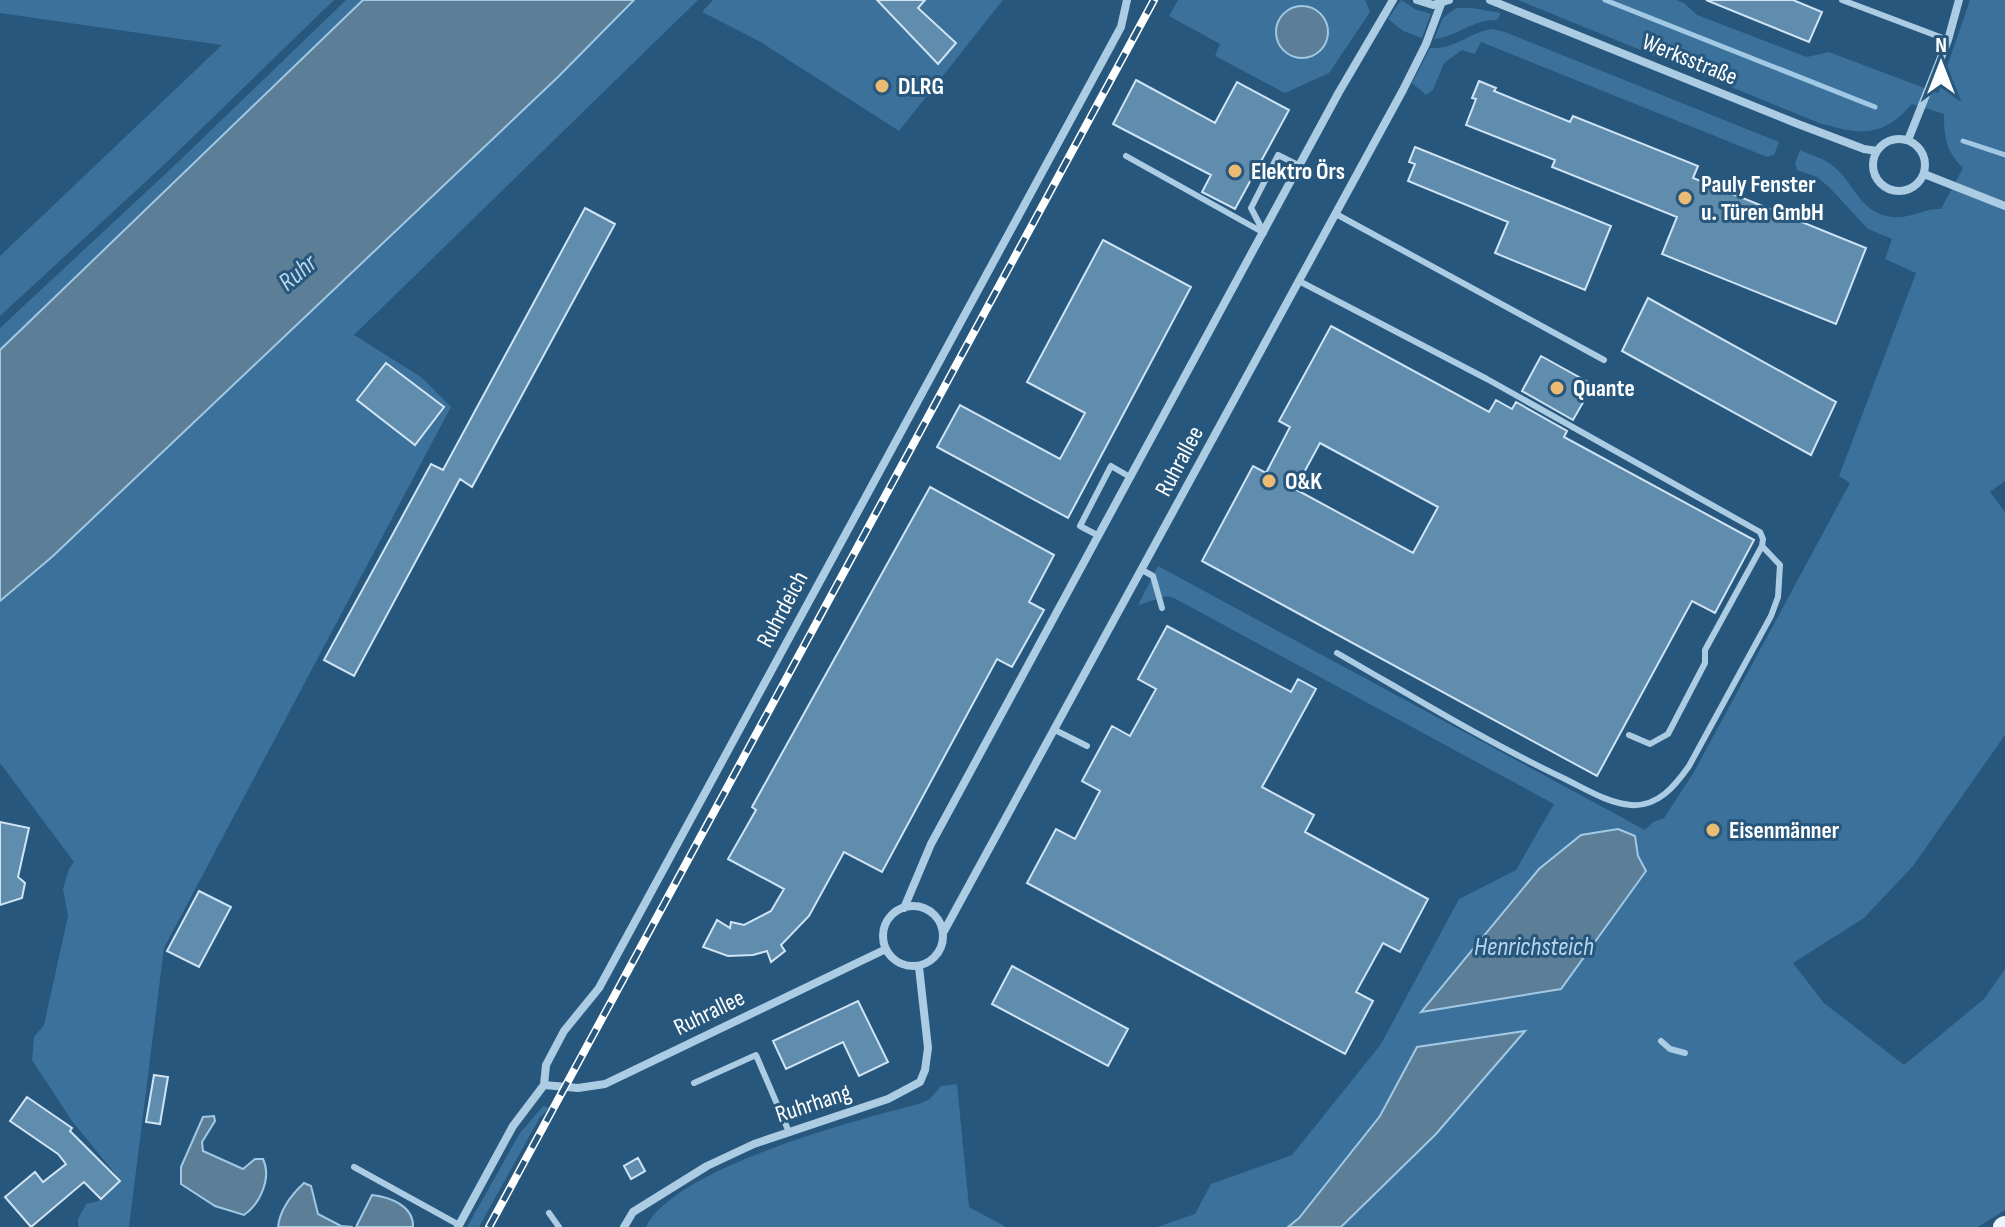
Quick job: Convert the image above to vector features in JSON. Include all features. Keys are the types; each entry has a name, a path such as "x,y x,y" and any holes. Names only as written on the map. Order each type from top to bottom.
{"street":[{"name":"Ruhrdeich","path":"458,1226 513,1126 544,1085 546,1065 573,1018 599,988 1121,27 1127,0"},
{"name":"Ruhrallee","path":"544,1085 578,1088 605,1084 886,949 883,931 886,924 904,908 931,844 1368,40 1393,0"},
{"name":"Ruhrallee","path":"1417,0 1433,5 1445,2"},
{"name":"Werksstraße","path":"1490,0 1798,124 1877,151"},
{"path":"1908,140 1948,40 1959,0"},
{"name":"Ruhrallee","path":"919,967 937,955 943,943 943,933 1403,90 1445,2"},
{"path":"1891,140 1908,140 1923,154 1926,164 1924,174 1913,188 1887,189 1880,183 1873,168 1877,151 1891,140"},
{"path":"1924,174 2005,206"},
{"path":"904,908 916,906 928,910 936,916 943,933"},
{"path":"886,949 906,966 919,967"},
{"name":"Ruhrhang","path":"624,1227 633,1212 707,1166 789,1132 888,1099 920,1082 928,1048 919,967"}],"lane":[{"path":"1842,0 1948,40"},
{"path":"1264,233 1251,208 1278,155 1300,166"},
{"path":"1126,156 1264,233"},
{"path":"1336,214 1604,360"},
{"path":"1299,281 1487,379 1760,532 1762,546 1705,650 1705,663 1668,734 1650,744 1629,735"},
{"path":"1099,536 1080,526 1111,466 1130,477"},
{"path":"1337,653 1539,767 1609,800 1633,805 1657,800 1676,785 1689,766 1771,616 1778,597 1780,565 1762,546"},
{"path":"1142,570 1153,576 1162,608"},
{"path":"1055,730 1087,746"},
{"path":"1661,1041 1670,1049 1685,1053"},
{"path":"694,1083 756,1055 789,1132"},
{"path":"354,1167 458,1226"},
{"path":"549,1213 559,1227"}],"shaded area":[{"path":"0,0 334,0 167,162 0,316 0,256 222,45 0,13"},
{"path":"346,0 363,0 0,349 0,328"},
{"path":"634,0 698,0 354,335 421,377 451,407 164,948 129,1227 78,1227 78,1219 86,1204 102,1200 121,1181 72,1121 32,1060 34,1037 44,1025 68,916 63,889 74,862 0,763 0,601 53,556 558,77"},
{"name":"DLRG","path":"713,0 1003,0 899,131 759,41 702,12"},
{"path":"1178,0 1365,0 1370,12 1329,73 1285,93 1215,56 1220,44 1169,16"},
{"path":"1401,0 1431,14 1422,38 1403,31 1388,19"},
{"path":"1518,0 1676,0 1697,15 1807,57 1829,52 1938,93 1970,0 2005,0 2005,481 1990,492 2005,512 2005,735 1913,866 1864,918 1793,963 1824,1003 1904,1065 1984,999 2005,969 2005,1210 1978,1227 1157,1227 1195,1214 1211,1184 1292,1155 1381,1044 1459,899 1516,870 1554,804 1174,598 1167,596 1138,605 1158,566 1645,830 1653,822 1664,818 1694,772 1850,483 1839,476 1916,273 1885,259 1892,239 1868,229 1817,177 1797,170 1795,163 1800,150 1829,163 1872,210 1892,217 1941,209 1963,168 1947,144 1944,114 1912,104 1891,123 1870,131 1847,130 1819,123"},
{"path":"1456,8 1501,13 1497,20 1480,22 1434,39 1443,18"},
{"path":"1492,29 1779,142 1774,155 1767,157 1481,42 1475,54 1462,50 1444,63 1433,90 1426,95 1412,83 1430,48 1455,44"},
{"path":"957,1084 969,1207 1006,1227 646,1227 663,1206 691,1185 728,1167 813,1134 919,1104 930,1099 941,1086"},
{"path":"543,1106 550,1108 540,1117 479,1227 467,1227 520,1133"}],"water":[{"name":"Ruhr","path":"363,0 634,0 558,77 53,556 0,601 0,350"},
{"path":"1302,6 1321,13 1328,32 1321,51 1302,58 1283,51 1276,32 1283,13"},
{"name":"Henrichsteich","path":"1618,829 1635,836 1638,856 1646,871 1561,989 1421,1012 1539,869 1581,835"},
{"name":"Henrichsteich","path":"1525,1031 1436,1134 1341,1227 1288,1227 1299,1218 1380,1116 1417,1047"},
{"path":"214,1116 215,1121 202,1142 203,1151 243,1169 255,1159 263,1159 266,1174 263,1190 244,1215 215,1206 181,1184 181,1167 203,1117"},
{"path":"304,1183 311,1186 318,1214 341,1226 353,1227 278,1227 287,1203"},
{"path":"372,1195 400,1204 410,1213 413,1227 356,1227"}],"building":[{"path":"877,0 925,0 918,8 956,43 938,64"},
{"path":"1706,0 1793,0 1822,12 1809,42"},
{"path":"1136,80 1215,123 1237,82 1289,110 1235,209 1202,192 1211,175 1113,124"},
{"name":"Pauly Fenster u. Türen GmbH","path":"1479,81 1496,88 1494,91 1570,122 1573,116 1698,166 1693,178 1866,248 1836,324 1662,254 1677,217 1552,167 1555,160 1466,125"},
{"path":"1415,147 1611,226 1585,290 1495,253 1508,222 1408,181 1415,164 1409,162"},
{"path":"585,208 615,224 472,487 460,479 354,676 324,660 431,464 443,470"},
{"path":"1103,240 1191,287 1068,518 937,447 960,405 1060,459 1085,413 1027,382"},
{"path":"1648,298 1836,402 1811,455 1622,351"},
{"path":"1331,326 1489,412 1496,400 1512,409 1516,402 1567,431 1564,437 1754,540 1715,613 1692,601 1597,776 1202,561 1253,466 1266,473 1290,427 1279,421","holes":["1320,443 1438,507 1413,553 1295,489"]},
{"name":"Quante","path":"1541,356 1593,385 1573,420 1522,391"},
{"path":"386,363 444,407 415,445 357,400"},
{"path":"930,487 1054,555 1029,602 1044,610 1012,667 997,659 882,872 844,852 809,916 781,945 785,951 771,962 767,951 728,956 703,947 717,920 730,928 731,922 744,925 771,911 784,889 728,859 756,810 752,807"},
{"path":"1167,626 1291,692 1298,679 1316,689 1262,787 1314,815 1305,832 1428,899 1400,952 1383,943 1356,992 1373,1001 1345,1054 1027,883 1056,829 1075,839 1100,791 1082,781 1112,726 1130,736 1156,689 1138,679"},
{"path":"0,822 29,828 18,877 25,883 22,898 0,905"},
{"path":"199,891 231,907 199,967 167,951"},
{"path":"1012,966 1128,1029 1108,1066 992,1004"},
{"path":"858,1001 888,1062 859,1076 843,1042 786,1069 773,1041"},
{"path":"154,1075 168,1077 160,1124 146,1122"},
{"path":"27,1097 72,1128 70,1131 120,1181 101,1199 84,1182 31,1227 5,1197 35,1172 43,1182 66,1164 58,1154 10,1121"},
{"path":"638,1158 645,1171 631,1179 624,1166"}],"waterway":[{"path":"1605,0 1875,107"},
{"path":"1963,141 2005,155"}],"railway":[{"path":"489,1227 1154,0"}],"place":[{"name":"DLRG","path":"882,86"},
{"name":"Elektro Örs","path":"1235,171"},
{"name":"Pauly Fenster u. Türen GmbH","path":"1685,198"},
{"name":"Quante","path":"1557,388"},
{"name":"O&K","path":"1269,481"},
{"name":"Eisenmänner","path":"1713,830"}]}
